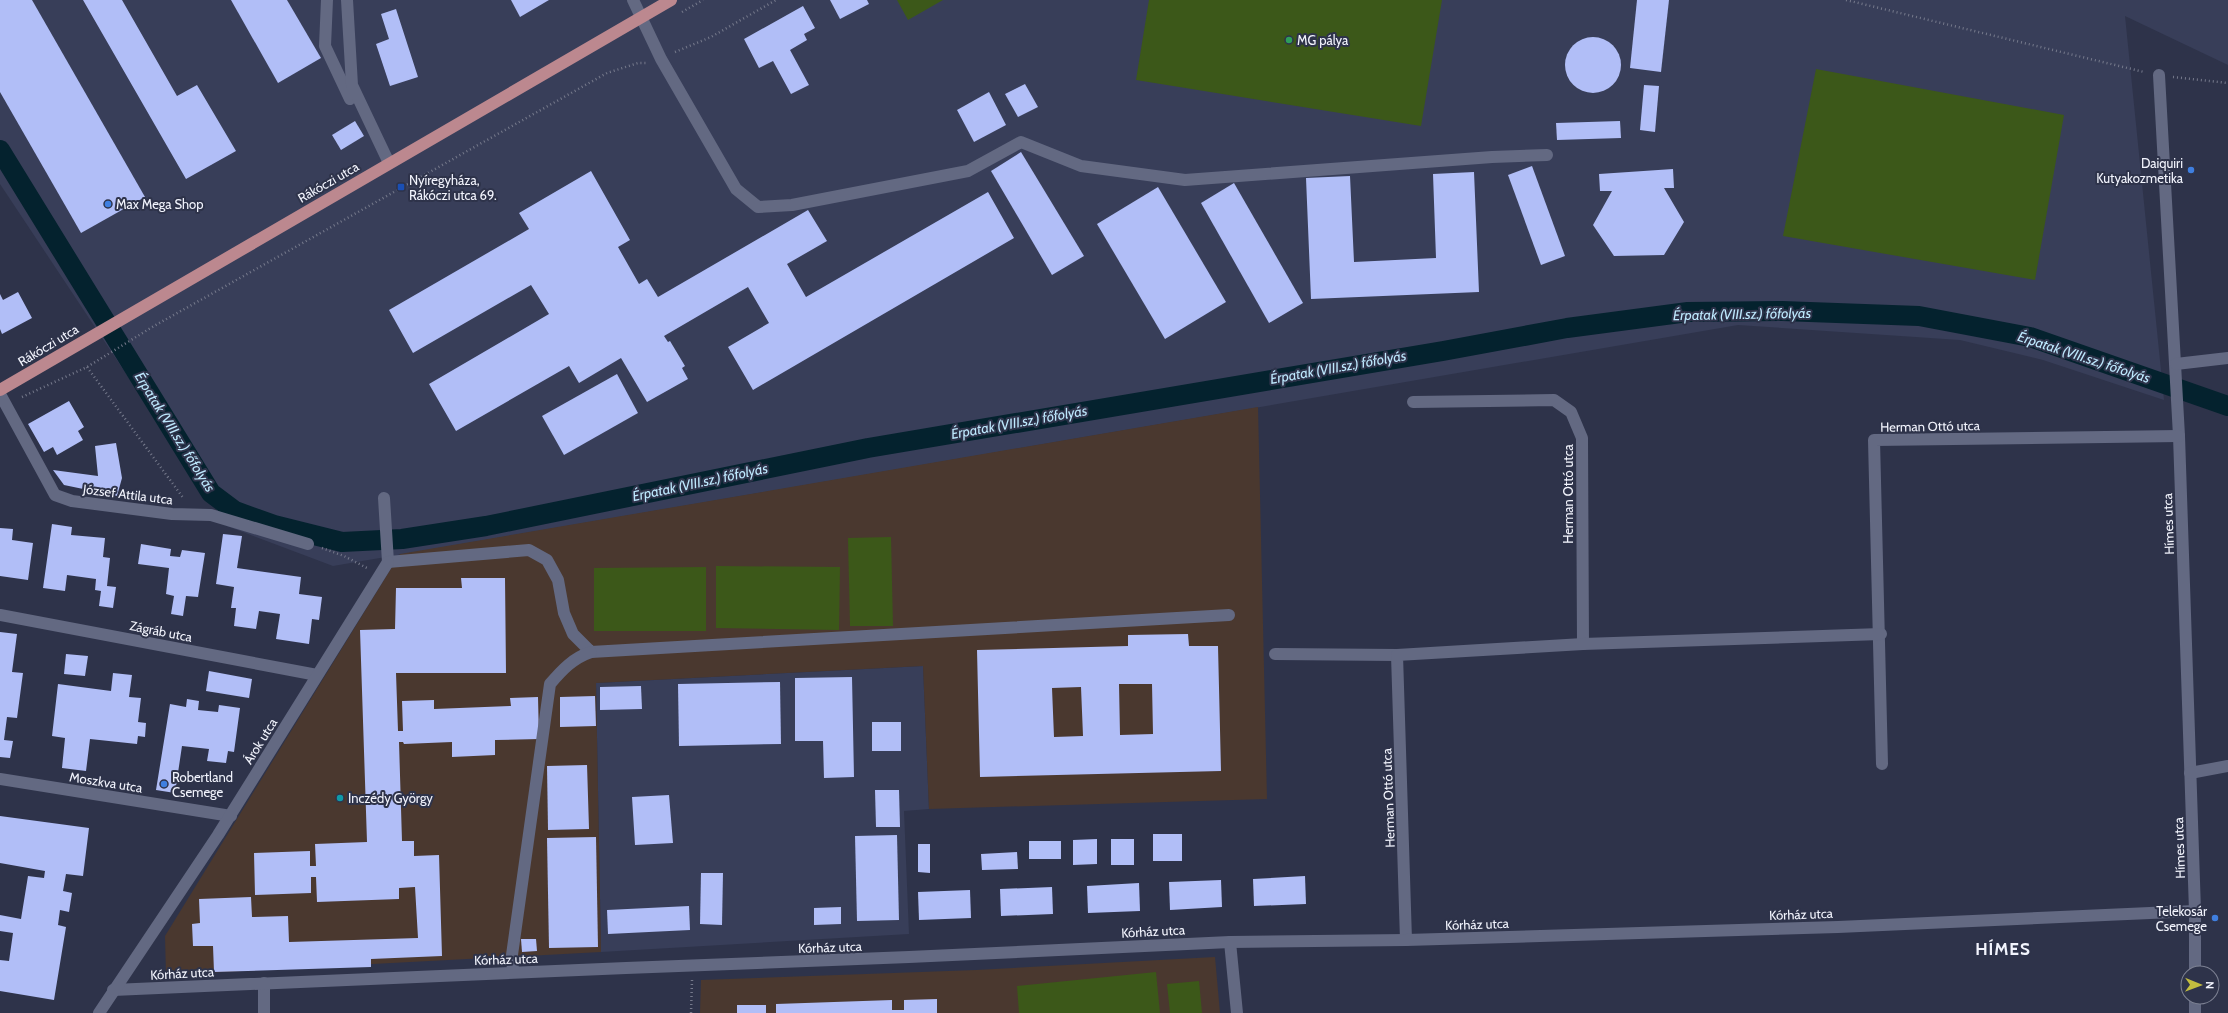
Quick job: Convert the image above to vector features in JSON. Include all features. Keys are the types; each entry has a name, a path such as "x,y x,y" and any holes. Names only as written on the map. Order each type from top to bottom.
{"main road":[{"name":"Rákóczi utca","path":"0,390 92,335 671,0"}],"street":[{"path":"327,0 325,46 365,130 377,139"},
{"path":"347,0 352,85 389,163"},
{"path":"633,0 661,58 736,189 758,208 792,205 968,171 1021,142 1081,166 1185,180 1492,157 1547,155"},
{"name":"Hímes utca","path":"2159,75 2179,436 2195,911 2195,965"},
{"path":"2176,370 2228,358"},
{"name":"József Attila utca","path":"3,399 55,495 80,502 172,514 211,515 308,544"},
{"name":"Herman Ottó utca","path":"1413,402 1554,400 1571,412 1582,438 1583,644"},
{"name":"Herman Ottó utca","path":"1882,764 1881,634 1874,440 2179,436"},
{"path":"384,498 388,562 529,550 547,560 558,580 564,613 573,634 591,652"},
{"name":"Árok utca","path":"99,1013 230,816 388,562"},
{"name":"Zágráb utca","path":"0,615 317,675"},
{"path":"513,972 512,956 550,684 564,668 582,655 591,652 1229,616"},
{"path":"1275,654 1397,656 1583,644 1881,634"},
{"name":"Herman Ottó utca","path":"1397,656 1406,940"},
{"path":"2190,773 2228,766"},
{"name":"Moszkva utca","path":"0,779 230,816"},
{"name":"Kórház utca","path":"113,990 1230,942 1406,940 1830,927 2195,911"},
{"path":"1230,942 1237,1013"},
{"path":"264,983 264,1013"}],"path":[{"path":"3,399 87,367 154,326 607,74 638,63 650,63 711,37 776,0"},
{"path":"1846,0 2159,75 2228,83"},
{"path":"87,367 195,514"},
{"path":"308,544 344,556 379,576"},
{"path":"691,1013 693,966"}],"shaded area":[{"path":"0,0 2228,0 2228,65 2125,16 2164,400 2043,360 1960,340 1738,325 333,566 227,526 0,184"},
{"path":"1258,407 1267,799 929,809 923,666 596,683 601,952 166,975 165,936 400,554"},
{"path":"923,666 929,809 904,811 909,934 601,952 596,683"},
{"path":"1215,957 1220,1013 700,1013 701,980 976,970"}],"green space":[{"path":"897,0 943,0 908,20"},
{"name":"MG pálya","path":"1149,0 1442,0 1421,126 1136,80"},
{"path":"1816,69 2064,115 2035,280 1783,236"},
{"path":"891,537 893,626 850,626 848,538"},
{"path":"716,566 840,567 839,630 716,628"},
{"path":"706,567 706,631 594,631 594,568"},
{"path":"1156,972 1160,1013 1019,1013 1017,986"},
{"path":"1199,981 1202,1013 1170,1013 1167,984"}],"building":[{"path":"0,0 32,0 145,197 81,233 0,92"},
{"path":"83,0 122,0 177,96 197,85 236,151 186,179"},
{"path":"231,0 287,0 321,58 278,83"},
{"path":"511,0 549,0 520,17"},
{"path":"830,0 867,0 869,4 840,19"},
{"path":"1637,0 1669,0 1661,72 1630,68"},
{"path":"803,6 815,28 804,34 807,40 790,50 809,85 791,94 773,61 759,68 744,39"},
{"path":"396,9 418,77 390,86 376,44 389,39 381,14"},
{"path":"1588,37 1598,37 1613,45 1619,54 1621,65 1619,76 1613,85 1598,93 1588,93 1577,88 1570,81 1565,70 1565,60 1570,49 1577,42"},
{"path":"1025,84 1038,107 1018,117 1005,94"},
{"path":"1644,85 1659,86 1655,132 1640,130"},
{"path":"989,92 1006,125 974,142 957,110"},
{"path":"355,121 364,136 341,150 332,135"},
{"path":"1620,121 1621,138 1557,140 1556,123"},
{"path":"1021,152 1084,256 1052,275 991,171"},
{"path":"1532,166 1565,256 1541,265 1508,175"},
{"path":"1673,169 1674,188 1664,188 1684,222 1664,255 1614,256 1593,225 1612,191 1600,191 1599,174"},
{"path":"591,171 630,240 618,247 639,284 647,279 658,297 808,210 827,241 787,264 806,297 988,192 1014,238 753,390 728,347 769,323 748,287 664,336 668,342 670,341 685,366 682,368 688,379 647,402 621,358 579,383 569,366 456,431 429,384 549,314 531,285 413,353 389,310 529,229 519,213"},
{"path":"1474,172 1479,292 1311,299 1306,178 1350,176 1354,262 1436,258 1433,174"},
{"path":"1234,183 1303,303 1269,323 1201,203"},
{"path":"1158,187 1226,302 1165,339 1097,224"},
{"path":"18,292 32,318 2,334 0,329 0,294 3,300"},
{"path":"617,374 638,413 564,455 542,416"},
{"path":"69,401 84,427 78,431 83,440 57,455 53,447 44,452 28,424"},
{"path":"116,443 122,478 117,496 64,485 53,470 98,476 95,446"},
{"path":"52,524 72,527 71,535 105,538 103,557 110,558 107,586 116,587 113,608 99,606 101,591 95,590 96,579 67,575 65,591 43,588"},
{"path":"0,528 13,529 12,540 33,543 28,580 0,576"},
{"path":"223,534 242,536 237,568 301,577 299,594 322,597 319,620 312,619 309,644 276,639 280,614 259,611 256,629 234,626 236,608 231,608 234,587 216,584"},
{"path":"141,544 171,549 170,556 180,557 182,550 205,553 198,597 186,596 183,616 171,614 174,596 166,594 169,568 138,564"},
{"path":"461,578 505,578 506,673 396,673 398,731 403,731 402,701 434,700 434,709 511,706 510,698 538,697 539,739 495,740 495,755 452,757 452,742 404,744 403,742 399,742 402,841 414,841 414,856 439,855 442,956 371,959 371,967 214,972 213,946 193,946 192,924 200,923 199,899 251,897 252,917 288,916 289,942 418,938 415,887 399,888 399,899 317,902 316,877 311,877 311,893 255,895 254,853 310,851 310,866 316,866 315,844 367,842 360,630 395,629 396,588 462,588"},
{"path":"0,632 17,634 12,672 23,673 17,718 7,717 4,740 13,741 10,758 0,757"},
{"path":"1188,634 1189,646 1218,646 1221,771 980,777 977,650 1128,646 1128,635","holes":["1119,684 1152,684 1153,734 1120,735","1081,687 1083,736 1054,737 1052,688"]},
{"path":"66,654 88,656 85,676 64,674"},
{"path":"209,671 252,679 249,698 206,691"},
{"path":"113,673 132,675 129,697 141,698 138,722 146,723 145,737 138,736 137,744 90,739 86,771 62,768 65,738 52,736 58,684 111,691"},
{"path":"852,677 854,777 824,778 823,741 795,741 795,678"},
{"path":"780,682 781,744 679,746 678,684"},
{"path":"641,686 642,709 600,710 600,687"},
{"path":"595,696 596,726 560,727 560,697"},
{"path":"187,699 199,701 198,710 218,712 219,705 240,708 234,752 228,751 226,763 207,761 209,749 182,746 175,793 156,790 170,704 186,707"},
{"path":"872,722 901,722 901,751 872,751"},
{"path":"587,765 589,829 548,830 547,766"},
{"path":"875,790 899,790 900,827 876,827"},
{"path":"669,795 673,843 635,845 632,797"},
{"path":"0,816 89,828 83,876 66,874 63,891 72,893 69,912 60,910 58,925 66,927 54,1000 0,991 0,960 9,961 13,933 0,931 0,915 21,919 28,876 44,878 45,871 0,863"},
{"path":"1153,834 1182,834 1182,861 1153,861"},
{"path":"897,835 899,920 857,921 855,836"},
{"path":"596,837 598,947 549,948 547,838"},
{"path":"1097,839 1097,864 1073,865 1073,840"},
{"path":"1111,839 1134,839 1134,865 1111,865"},
{"path":"1029,841 1061,841 1061,859 1029,859"},
{"path":"918,844 930,844 930,873 918,872"},
{"path":"1017,852 1018,869 982,870 981,854"},
{"path":"701,873 723,873 722,925 700,924"},
{"path":"1305,876 1306,904 1254,906 1253,879"},
{"path":"1221,880 1222,907 1170,910 1169,882"},
{"path":"1139,883 1140,911 1088,913 1087,886"},
{"path":"1052,887 1053,914 1001,916 1000,889"},
{"path":"970,890 971,918 919,920 918,892"},
{"path":"689,906 690,930 608,934 607,910"},
{"path":"841,907 841,924 814,925 814,908"},
{"path":"521,939 536,939 537,951 522,952"},
{"path":"937,999 937,1013 776,1013 776,1004 892,1000 892,1010 904,1010 904,1000"},
{"path":"737,1005 766,1005 766,1013 737,1013"}],"waterway":[{"name":"Érpatak (VIII.sz.) főfolyás","path":"0,150 211,493 235,511 274,525 342,542 402,539 486,526 868,448 1443,351 1567,328 1688,312 1782,311 1919,316 2030,337 2228,406"}],"place":[{"name":"MG pálya","path":"1289,40"},
{"name":"Daiquiri Kutyakozmetika","path":"2191,170"},
{"name":"Nyíregyháza, Rákóczi utca 69.","path":"401,187"},
{"name":"Max Mega Shop","path":"108,204"},
{"name":"Robertland Csemege","path":"164,784"},
{"name":"Inczédy György","path":"340,798"},
{"name":"Telekosár Csemege","path":"2215,918"}],"district":[{"name":"HÍMES","path":"2003,949"}]}
